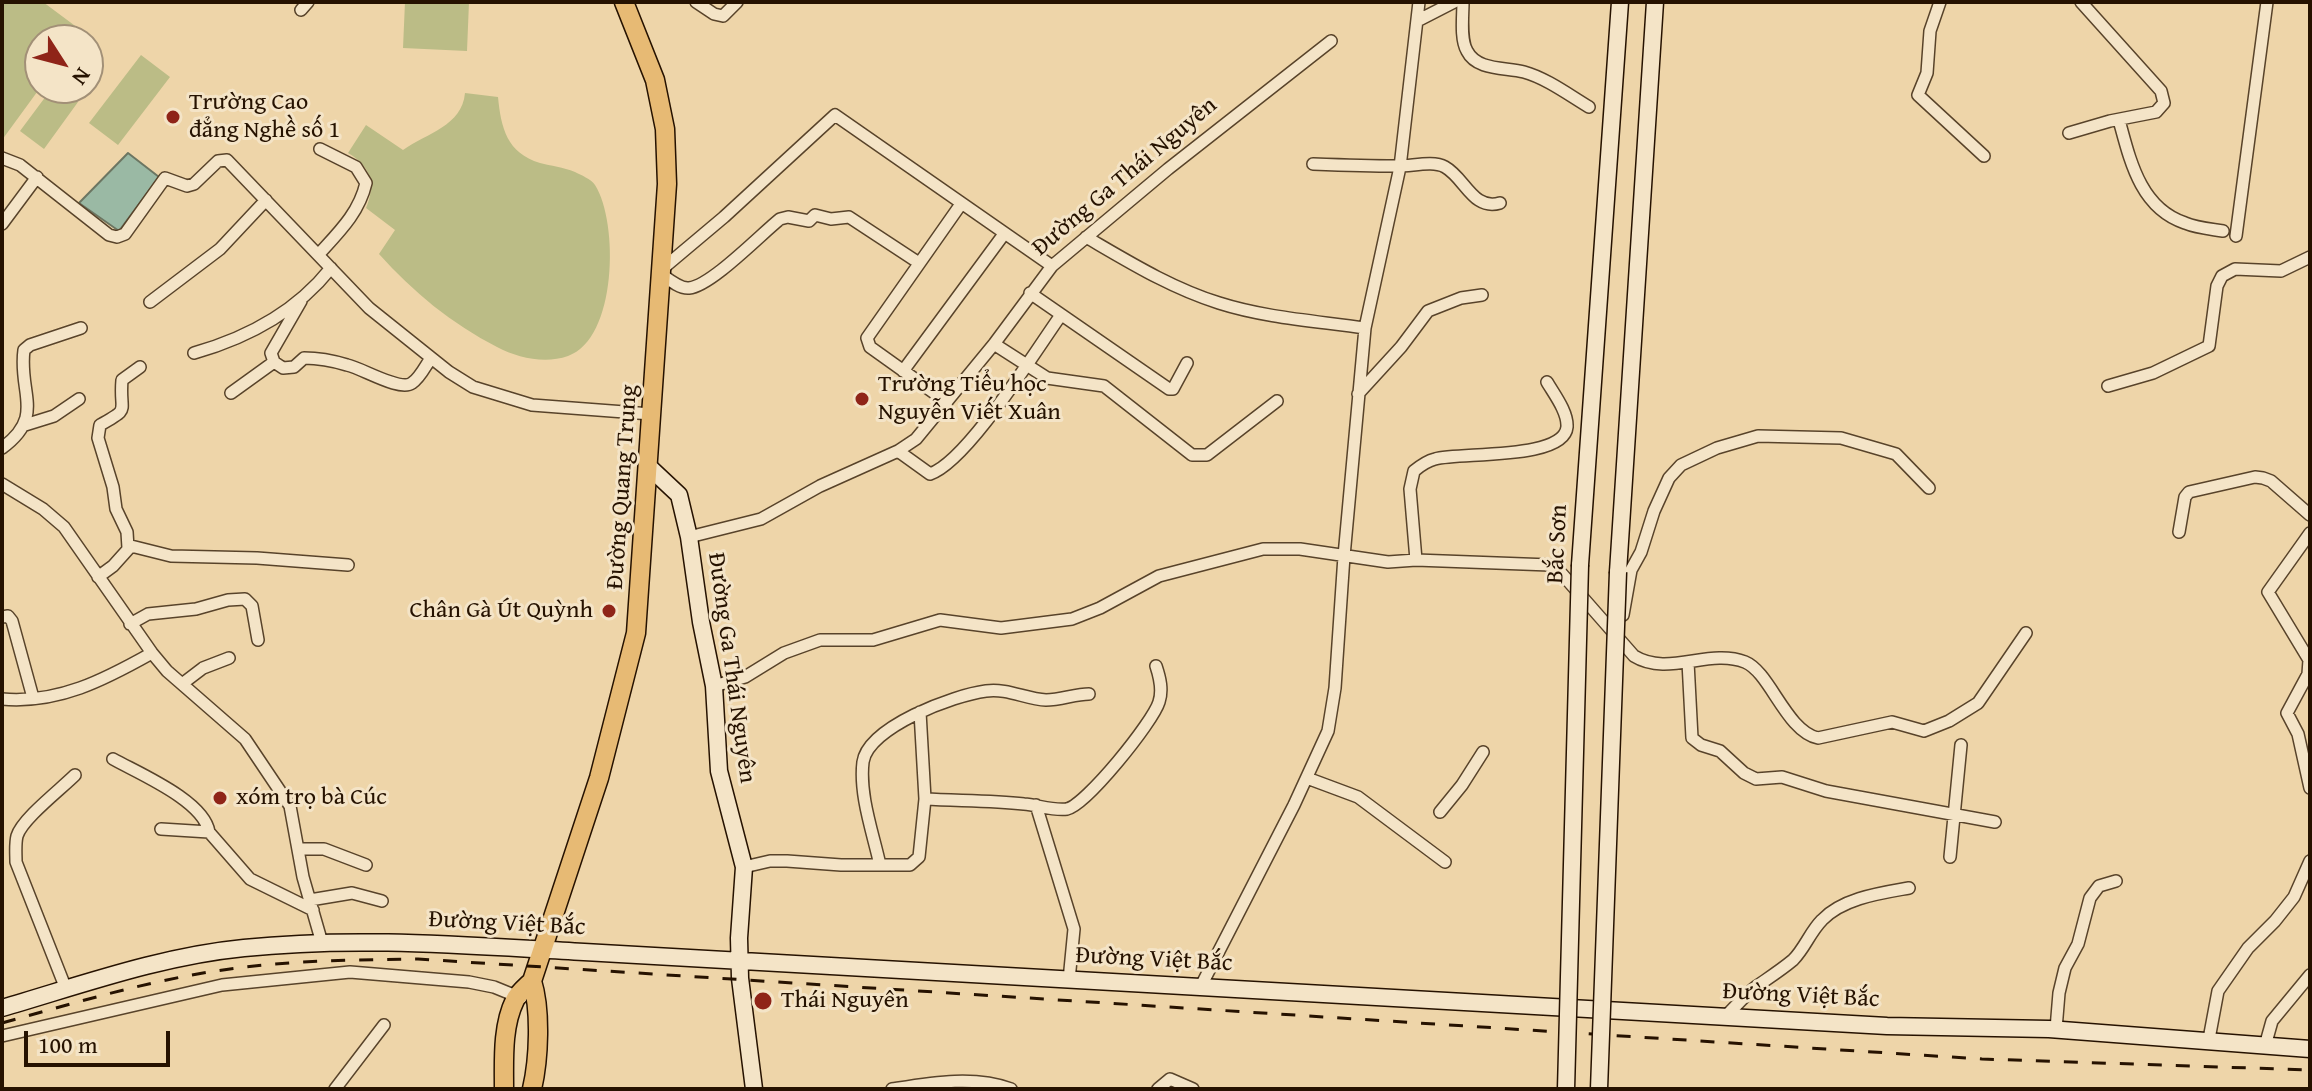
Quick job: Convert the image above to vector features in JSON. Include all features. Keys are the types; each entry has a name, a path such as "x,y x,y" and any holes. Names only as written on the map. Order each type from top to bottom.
{"main road":[{"name":"Đường Quang Trung","path":"537,974 599,778 639,611 667,184 665,129 655,80 624,2"},
{"path":"504,1089 506,1034 516,998 537,974"},
{"path":"532,1089 535,1076 537,974"}],"street":[{"path":"696,2 723,16 737,2"},
{"path":"1201,986 1328,731 1365,328 1400,167 1419,2"},
{"path":"1417,21 1454,2"},
{"path":"1463,2 1467,51 1475,60 1490,67 1528,73 1589,107"},
{"name":"Bắc Sơn","path":"1566,1089 1580,565 1620,2"},
{"path":"1599,1089 1618,572 1655,2"},
{"path":"1940,2 1930,31 1927,73 1918,95 1984,156"},
{"path":"2069,133 2156,112 2164,103 2164,97 2081,2"},
{"path":"2236,236 2267,2"},
{"name":"Đường Ga Thái Nguyên","path":"689,537 750,523 820,486 898,451 916,439 994,344 1052,266 1193,149 1331,41"},
{"path":"919,263 849,217 831,219 815,215 809,221 791,217 780,219 716,275 690,288 683,287 661,272 835,115 1052,266"},
{"path":"2119,120 2138,182 2154,202 2163,211 2185,223 2223,231"},
{"path":"319,254 351,217 366,183 356,167 320,149"},
{"path":"2,171 7,159 37,177 109,235 117,237 125,234 165,178 181,185 194,184 218,161 227,160 369,308 473,387 532,405 651,414"},
{"path":"1313,164 1400,167 1437,164 1455,174 1472,196 1483,203 1500,203"},
{"path":"2,224 37,177"},
{"path":"150,302 220,249 266,200"},
{"path":"947,402 870,347 867,338 961,204"},
{"path":"903,371 1004,234"},
{"path":"1086,237 1168,283 1219,303 1286,317 1365,328"},
{"path":"2108,386 2153,373 2209,346 2217,286 2226,272 2235,269 2281,271 2310,257"},
{"path":"331,268 301,301 271,353 274,362 289,369 304,358 319,359 347,364 389,382 405,385 413,383 431,358"},
{"path":"1030,293 1169,389 1173,389 1187,363"},
{"path":"1358,395 1428,311 1453,300 1482,295"},
{"path":"194,353 249,333 301,301"},
{"path":"898,451 933,474 981,426 1061,315"},
{"path":"2,448 19,435 25,425 24,350 30,345 81,328"},
{"path":"994,344 1025,365 1057,381 1104,386 1192,455 1201,457 1277,401"},
{"path":"231,393 274,362"},
{"path":"98,577 119,561 128,548 127,532 116,509 113,487 98,438 100,425 118,417 122,411 122,380 140,367"},
{"path":"1416,560 1410,489 1414,471 1436,459 1542,448 1562,438 1567,429 1566,420 1547,382"},
{"path":"25,425 54,416 79,399"},
{"path":"1623,644 1623,616 1631,570 1641,552 1665,486 1681,465 1748,438 1841,438 1896,454 1929,488"},
{"name":"Đường Ga Thái Nguyên","path":"647,465 679,495 689,537 714,686 719,771 744,867 740,961 754,1089"},
{"path":"2179,532 2185,497 2189,492 2255,477 2271,481 2310,515"},
{"path":"5,492 43,509 64,527 152,653 245,739 290,806 322,943"},
{"path":"2310,533 2268,592 2309,660 2308,674 2287,713 2298,734 2310,788"},
{"path":"128,548 171,556 348,565"},
{"path":"714,686 745,677 776,657 820,640 873,640 940,620 1001,628 1072,619 1100,608 1159,576 1263,549 1300,549 1388,562 1416,560 1550,565 1562,574 1634,656 1650,663 1722,659 1751,665 1798,727 1809,736 1818,738 1892,722 1924,731 1975,705 2026,633"},
{"path":"130,624 148,614 245,599 252,606 258,640"},
{"path":"2,617 8,616 12,621 32,694 30,699"},
{"path":"2,699 64,695 152,653"},
{"path":"182,684 203,668 229,658"},
{"path":"1688,662 1692,738 1701,745 1720,751 1749,776 1756,779 1782,777 1826,791 1995,822"},
{"path":"925,799 1066,809 1087,797 1154,714 1161,681 1156,666"},
{"path":"880,865 868,814 863,765 869,748 883,735 920,712 957,697 987,691 1048,700 1089,694"},
{"path":"744,867 787,861 910,865 919,857 925,799 920,712"},
{"path":"1950,857 1961,745"},
{"path":"1440,812 1483,752"},
{"path":"113,759 192,804 207,822 209,832 250,879 311,905 352,893 382,901"},
{"path":"66,989 16,862 16,840 30,816 75,775"},
{"path":"1307,778 1358,797 1445,862"},
{"path":"1036,805 1074,929 1069,980"},
{"path":"161,829 209,832"},
{"path":"299,849 324,849 366,865"},
{"path":"2209,1039 2218,991 2248,948 2294,897 2310,861"},
{"path":"2056,1029 2065,968 2078,944 2090,898 2099,886 2116,881"},
{"path":"1726,1016 1756,987 1769,980 1804,949 1821,920 1873,895 1909,888"},
{"name":"Đường Việt Bắc","path":"2,1008 137,968 194,956 241,948 322,943 537,974 740,961 1887,1026 2056,1029 2310,1049"},
{"path":"2,1036 222,985 350,972 469,982 494,987 516,998"},
{"path":"2265,1046 2272,1021 2310,975"},
{"path":"335,1089 384,1025"},
{"path":"1158,1089 1170,1079 1193,1089"},
{"path":"892,1089 966,1082 1011,1089"}],"green space":[{"path":"43,2 73,24 24,24 24,104 28,104 2,140 2,4"},
{"path":"405,2 469,2 467,51 403,48"},
{"path":"141,55 170,77 118,145 89,123"},
{"path":"465,93 498,97 504,129 513,146 529,159 571,170 588,179 595,185 603,203 610,251 604,304 596,327 584,345 568,356 550,360 532,359 497,347 434,306 379,254 395,230 366,208 371,192 369,177 362,164 348,153 366,125 403,150 450,121 462,104"},
{"path":"40,104 77,104 44,149 20,131"}],"shaded area":[{"path":"128,153 159,177 119,231 79,203"}],"railway":[{"path":"2,1023 123,990 215,971 289,963 418,959 1982,1059 2310,1070"}],"place":[{"name":"Trường Cao đẳng Nghề số 1","path":"173,117"},
{"name":"Trường Tiểu học Nguyễn Viết Xuân","path":"862,399"},
{"name":"Chân Gà Út Quỳnh","path":"609,611"},
{"name":"xóm trọ bà Cúc","path":"220,798"},
{"name":"Thái Nguyên","path":"763,1001"}]}
